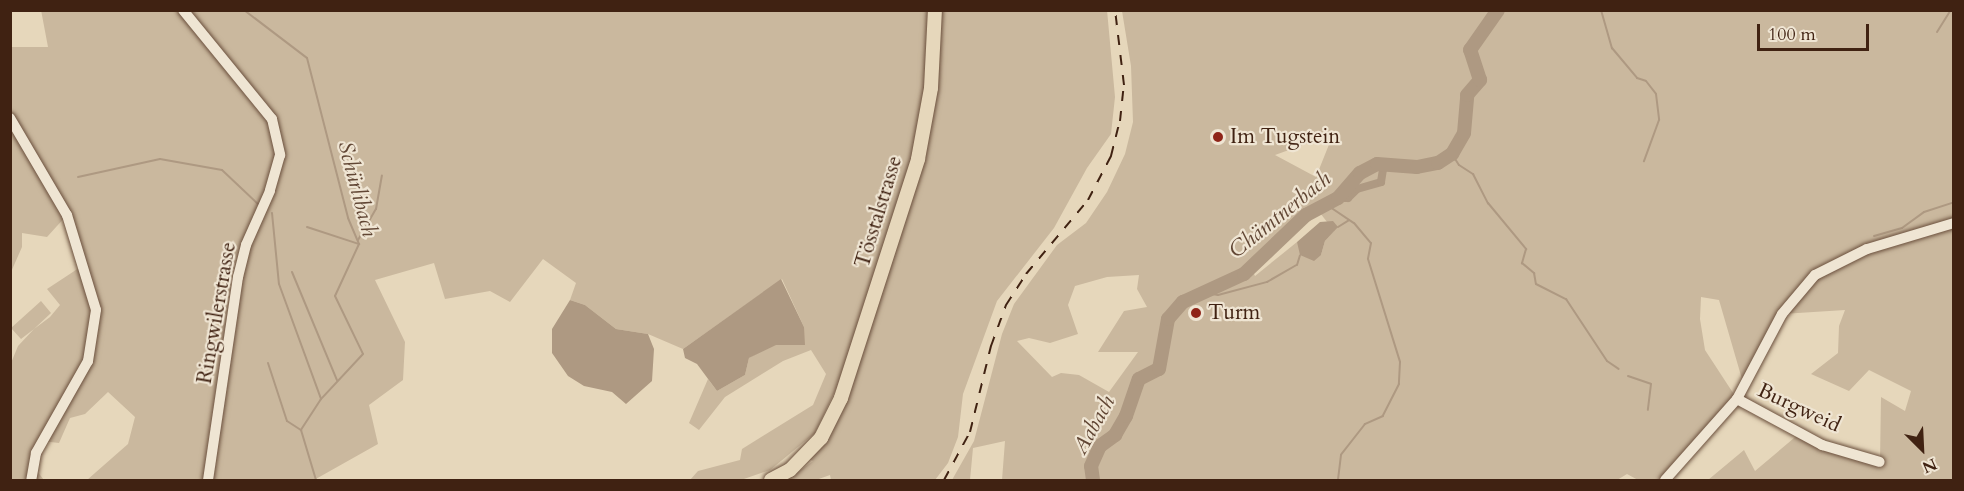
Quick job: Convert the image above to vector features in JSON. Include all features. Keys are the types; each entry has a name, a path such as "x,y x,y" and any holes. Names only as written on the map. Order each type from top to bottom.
{"main road":[{"name":"Tösstalstrasse","path":"771,480 804,457 832,420 918,159 931,88 935,10"}],"street":[{"name":"Ringwilerstrasse","path":"183,10 272,119 280,155 270,191 246,245 238,278 208,480"},
{"path":"10,118 67,215 96,310 88,361 42,441 32,480"},
{"path":"1665,480 1737,399 1782,314 1815,274 1866,249 1953,223"},
{"name":"Burgweid","path":"1737,399 1822,445 1880,462"}],"shaded area":[{"path":"41,10 1107,10 1115,97 1111,134 1087,168 1054,228 997,301 963,394 958,437 948,463 935,480 831,480 830,475 816,480 787,480 813,461 804,457 841,398 836,389 815,433 770,470 741,480 690,480 698,471 740,460 742,449 813,405 826,374 811,350 783,361 725,397 699,430 689,423 708,379 717,391 745,375 749,358 804,327 782,279 683,349 648,334 616,329 585,305 570,300 576,283 543,259 510,302 490,291 445,299 434,263 375,280 405,342 403,380 369,405 378,444 314,480 87,480 128,444 135,417 108,392 85,414 70,418 59,443 42,441 33,466 44,480 11,480 11,363 18,346 34,329 50,317 60,305 47,289 82,266 67,215 47,237 22,233 22,247 11,272 10,47 48,47"},
{"path":"1122,11 1953,11 1953,480 1708,480 1744,450 1755,471 1800,433 1880,461 1881,397 1905,411 1911,391 1869,370 1849,391 1811,374 1838,353 1839,326 1845,310 1782,314 1744,386 1719,300 1701,297 1700,319 1705,350 1737,399 1665,480 1638,480 1627,474 1617,480 1002,480 1005,441 973,448 970,480 952,480 974,441 1002,334 1014,304 1057,245 1086,223 1107,192 1125,154 1133,122 1131,66","holes":["1332,137 1316,177 1275,155 1311,142","1317,209 1334,231 1325,241 1321,255 1297,242 1255,276 1251,267 1299,219","1139,275 1137,289 1147,307 1124,311 1098,352 1138,352 1109,392 1079,375 1061,373 1052,377 1017,341 1029,338 1050,343 1078,334 1068,305 1075,286 1107,277"]},
{"path":"1333,221 1338,227 1325,241 1321,255 1314,261 1300,255 1297,242 1320,222"},
{"path":"781,279 804,327 805,345 776,345 749,358 745,375 717,391 697,364 685,358 683,349"},
{"path":"570,300 585,305 616,329 648,334 654,349 652,381 626,404 612,392 584,386 568,376 552,353 552,329"},
{"path":"41,301 51,313 21,339 11,328"}],"waterway":[{"name":"Schürlibach","path":"244,10 307,58 348,218 359,244 335,296 363,354 321,399 301,430 316,480"},
{"name":"Chämtnerbach","path":"1093,480 1091,466 1100,446 1115,435 1126,416 1139,379 1159,369 1168,319 1183,302 1244,274 1306,215 1338,198 1360,173 1377,164 1417,167 1438,163 1452,154 1464,133 1467,95 1480,80 1470,50 1498,10"},
{"path":"1601,10 1612,48 1637,78 1646,81 1656,94 1659,120 1644,161"},
{"path":"1937,32 1951,10"},
{"path":"1452,154 1459,165 1473,174 1488,203 1526,249 1522,263 1534,273 1536,284 1566,299 1607,361 1619,369"},
{"path":"78,177 160,159 222,170 258,204"},
{"path":"1338,198 1348,198 1357,189 1381,182 1384,164"},
{"path":"358,240 376,209 382,176"},
{"path":"1874,236 1902,228 1924,212 1954,202"},
{"path":"1327,205 1354,223 1371,243 1368,259 1400,362 1399,384 1383,416 1365,424 1341,455 1338,480"},
{"path":"272,213 279,284 321,399"},
{"path":"1338,227 1349,220"},
{"path":"307,227 359,244"},
{"path":"1207,293 1218,295 1267,282 1297,265 1300,255"},
{"path":"292,272 337,380"},
{"path":"268,363 287,421 301,430"},
{"path":"1628,376 1651,384 1648,410"}],"railway":[{"path":"944,480 970,432 991,346 1006,305 1026,274 1088,200 1111,156 1120,121 1124,85 1115,10"}],"place":[{"name":"Im Tugstein","path":"1218,137"},
{"name":"Turm","path":"1196,313"}],"water label":[{"name":"Aabach","path":"1094,425"}]}
